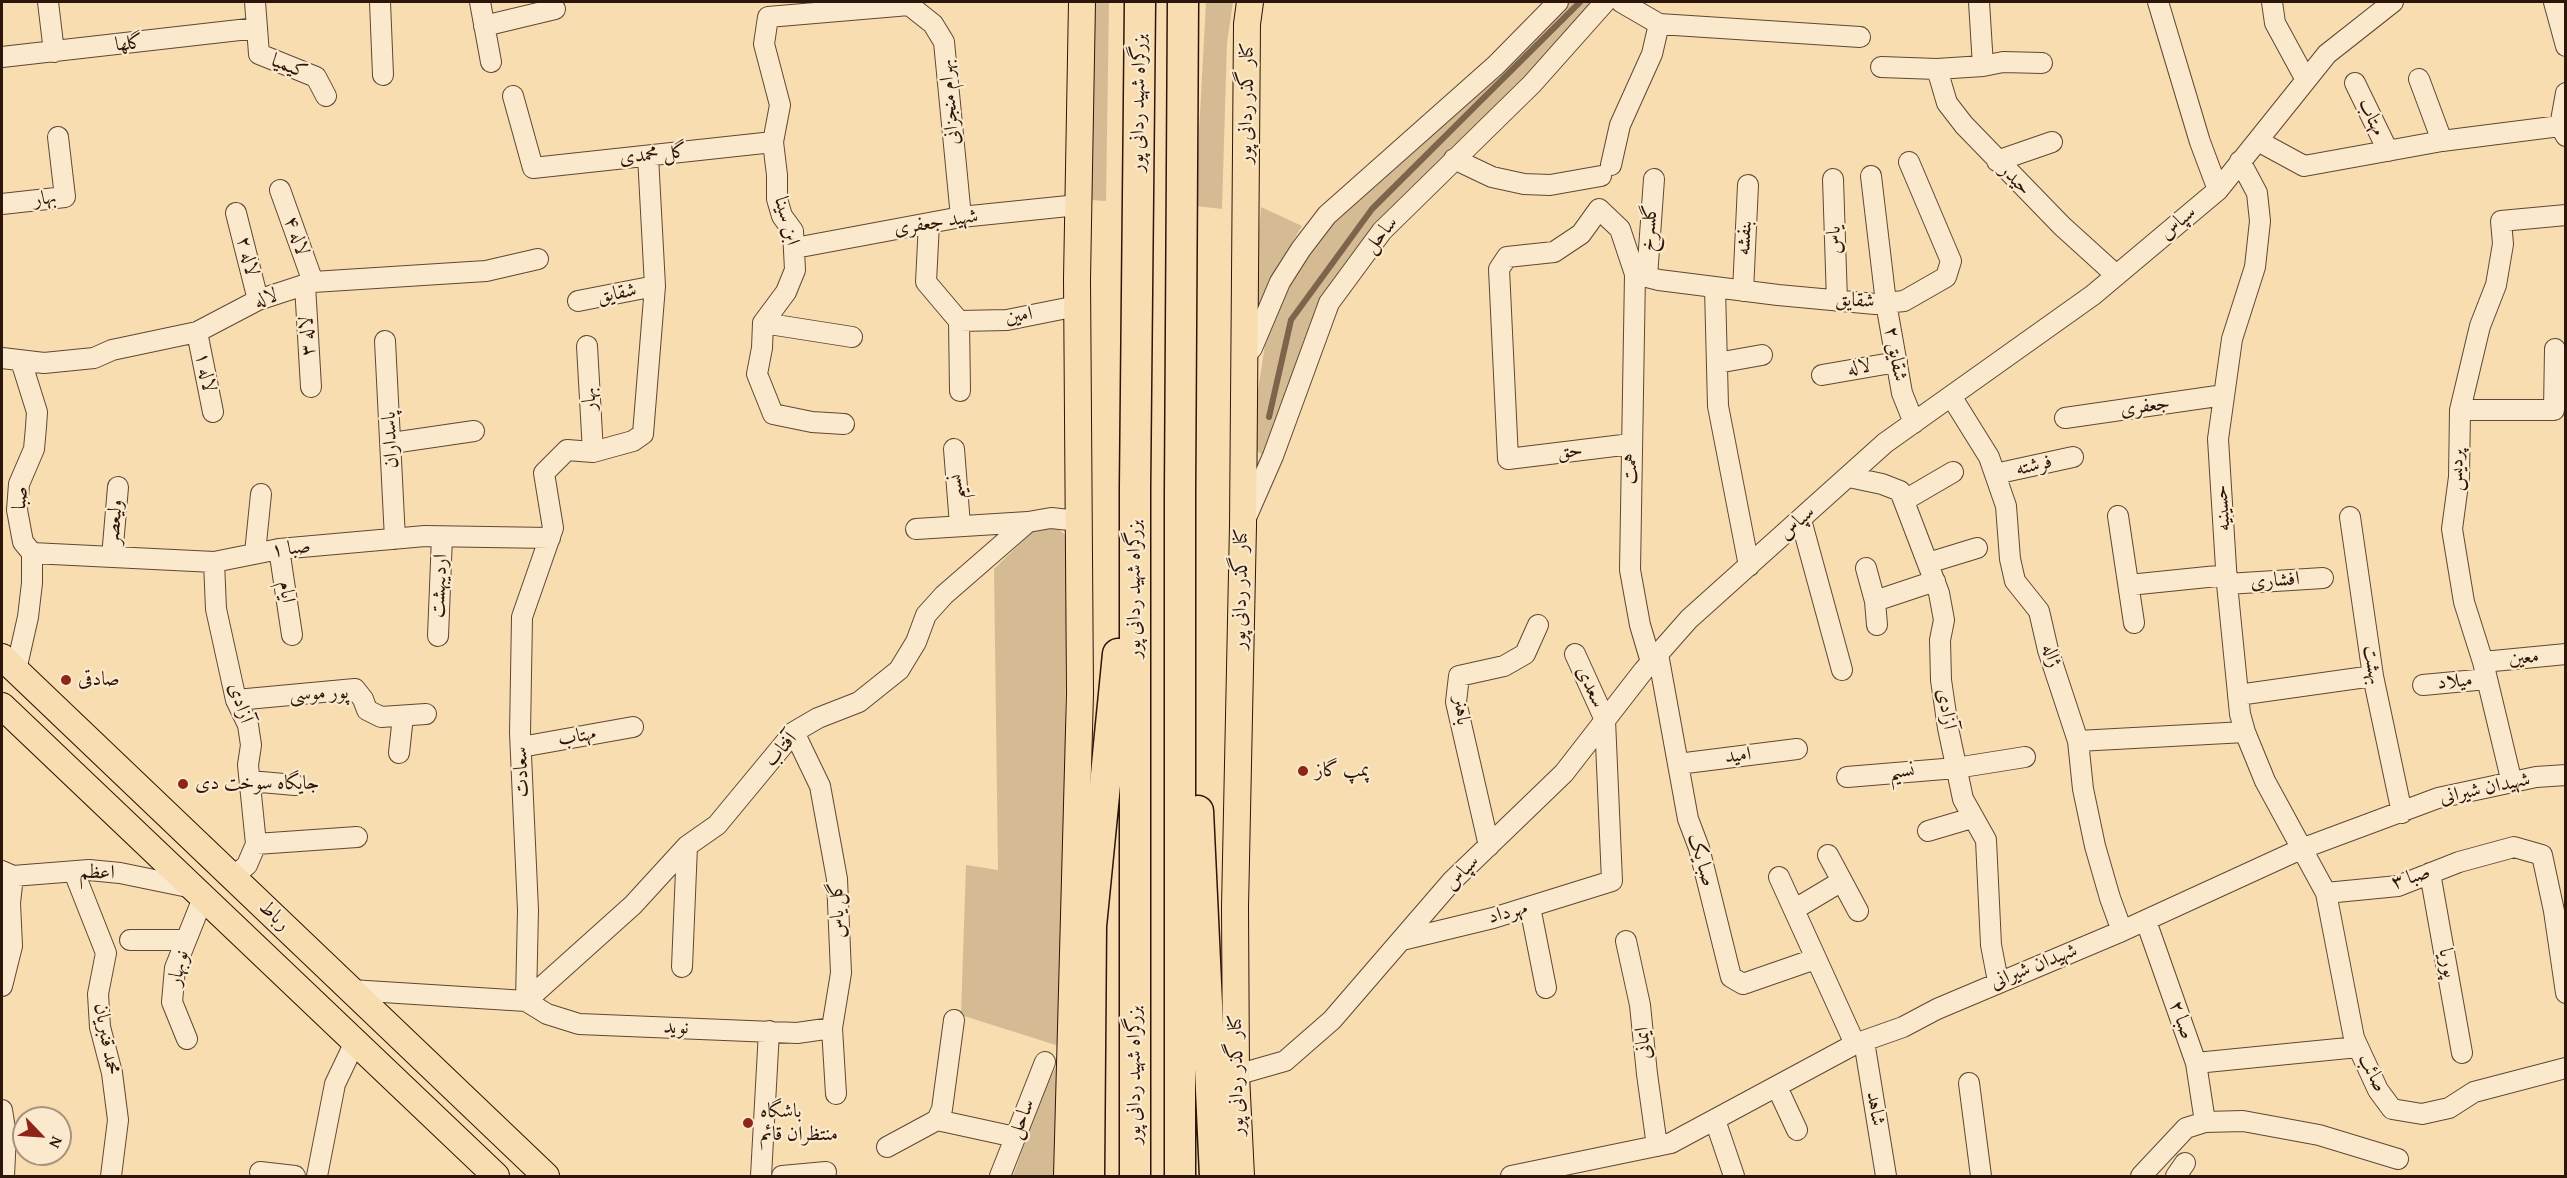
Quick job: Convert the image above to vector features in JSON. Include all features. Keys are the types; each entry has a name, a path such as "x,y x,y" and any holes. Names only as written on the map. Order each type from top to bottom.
{"highway":[{"name":"بزرگراه شهید ردانی پور","path":"1135,1176 1135,486 1140,2"},
{"path":"1180,1176 1179,493 1183,2"},
{"path":"1089,1176 1091,926 1135,486"},
{"path":"1179,493 1204,909 1215,1176"}],"main road":[{"path":"1067,1176 1080,693 1077,306 1082,2"},
{"name":"کنار گذر ردانی پور","path":"1241,1176 1236,1075 1235,907 1243,525 1247,24 1250,2"},
{"name":"رباط","path":"9,664 546,1176"},
{"name":"رباط","path":"2,706 496,1176"}],"street":[{"path":"48,2 54,52"},
{"name":"کیمیا","path":"255,2 259,54 316,77 326,96"},
{"path":"380,2 383,75"},
{"path":"480,2 491,62"},
{"path":"1244,357 1252,348 1280,282 1327,215 1496,65 1558,2"},
{"name":"ساحل","path":"1243,525 1273,456 1329,303 1382,231 1532,84 1605,2"},
{"path":"1621,2 1659,24 1860,37"},
{"path":"1979,2 1983,66"},
{"path":"2158,2 2200,142 2218,190"},
{"path":"2272,2 2275,23 2306,80"},
{"name":"سپاس","path":"1236,1075 1285,1061 1332,1020 1452,881 1564,772 1689,619 1885,443 2093,295 2218,190 2327,54 2393,2"},
{"path":"2554,2 2565,46"},
{"name":"ابن سینا","path":"763,323 786,292 795,270 793,231 782,216 777,199 773,142 780,105 764,44 768,17 908,3"},
{"name":"بهرام منجزانی","path":"908,3 933,24 944,42 961,217"},
{"path":"484,26 555,9"},
{"path":"1454,159 1492,177 1524,184 1550,185 1606,171 1620,125 1652,54 1659,24"},
{"name":"گلها","path":"2,57 257,28"},
{"path":"1881,67 1937,69 1983,66 2003,62 2042,63"},
{"name":"حیدر","path":"1937,69 1947,103 1997,161 2062,226 2116,275"},
{"path":"2419,79 2442,141"},
{"name":"مهتاب","path":"2355,83 2388,151"},
{"path":"2258,141 2304,166 2442,141 2563,131 2565,93"},
{"name":"گل محمدی","path":"513,96 534,168 773,142"},
{"name":"بهار","path":"2,204 65,197 58,137"},
{"path":"1997,161 2052,142"},
{"path":"648,156 655,286"},
{"name":"حسینیه","path":"2240,161 2257,193 2260,221 2255,267 2232,339 2218,439 2227,580 2238,695 2245,732 2265,781 2301,849"},
{"name":"شقایق","path":"1641,276 1715,288 1837,301 1875,304 1904,301 1946,278 1951,261 1909,162"},
{"name":"شقایق ۲","path":"1871,176 1886,303 1902,393 1914,423"},
{"name":"گلسرخ","path":"1641,276 1654,179"},
{"name":"یاس","path":"1833,179 1837,301"},
{"name":"بنفشه","path":"1743,291 1748,185"},
{"name":"لاله ۴","path":"280,190 309,283"},
{"name":"شهید جعفری","path":"795,248 961,217 1078,205"},
{"name":"حق","path":"1631,444 1508,459 1499,270 1507,257 1554,252 1581,234 1599,209 1620,229 1641,276"},
{"name":"لاله ۲","path":"236,213 258,300"},
{"name":"پردیس","path":"2512,783 2485,670 2464,602 2452,530 2458,477 2460,410 2480,326 2496,285 2503,244 2501,221 2565,215"},
{"path":"929,223 926,282 959,321 960,391"},
{"name":"لاله","path":"2,358 44,363 94,358 112,350 197,332 258,300 309,283 486,271 538,259"},
{"name":"همت","path":"1641,276 1631,444 1630,570 1640,625 1655,658"},
{"name":"لاله ۳","path":"309,283 311,387"},
{"name":"شقایق","path":"578,301 655,286"},
{"name":"سعادت","path":"526,1001 528,910 521,747 522,617 554,528 544,473 567,450 592,452 633,441 643,434 655,286"},
{"path":"1715,288 1718,406 1749,566"},
{"name":"امین","path":"959,321 1007,320 1077,306"},
{"path":"844,424 812,422 773,414 757,374 762,348 763,323 852,337"},
{"name":"لاله ۱","path":"197,332 213,412"},
{"name":"پاسداران","path":"385,341 392,443 395,539"},
{"name":"بهار","path":"587,346 592,452"},
{"path":"2460,410 2554,410 2555,349"},
{"path":"1717,363 1762,355"},
{"name":"صبا","path":"9,664 28,617 32,553 23,542 17,510 19,484 34,449 37,412 21,361"},
{"name":"لاله","path":"1822,375 1897,362"},
{"name":"جعفری","path":"2065,418 2224,395"},
{"name":"ژاله","path":"1951,396 1989,457 2006,506 2010,559 2015,581 2039,611 2048,650 2078,741 2095,846 2122,931"},
{"path":"392,443 474,431"},
{"name":"نسیم","path":"954,449 960,525"},
{"name":"فرشته","path":"1995,474 2073,457"},
{"path":"1849,477 1882,484 1900,491 1905,500 1953,472"},
{"name":"ولیعصر","path":"112,557 118,487"},
{"path":"255,553 261,494"},
{"name":"آزادی","path":"1905,500 1931,572 1944,620 1940,640 1941,680 1963,799 1986,840 1991,945 1998,981"},
{"path":"2118,516 2134,623"},
{"name":"بهشت","path":"2350,516 2373,676 2402,813"},
{"path":"1028,522 1051,518 1079,521"},
{"path":"1801,520 1842,670"},
{"name":"نسیم","path":"916,529 1028,522"},
{"name":"آفتاب","path":"526,1001 633,905 687,846 717,825 794,732 818,718 859,702 899,670 916,642 926,615 944,595 1028,522"},
{"name":"اردیبهشت","path":"438,636 442,537"},
{"name":"صبا ۱","path":"32,553 214,562 279,549 395,539 550,538"},
{"path":"1875,602 1977,548"},
{"name":"ایام","path":"279,549 292,635"},
{"name":"آزادی","path":"214,562 216,609 236,700 248,725 251,745 248,765 256,844"},
{"path":"1866,568 1875,602 1877,625"},
{"name":"افشاری","path":"2128,585 2323,578"},
{"name":"باهنر","path":"1489,846 1456,702 1459,676 1504,666 1525,654 1538,625"},
{"name":"سعدی","path":"1575,654 1605,720"},
{"name":"معین","path":"2485,670 2565,654"},
{"name":"صبا یک","path":"1655,658 1688,819 1700,848 1731,977 1743,984 1815,959"},
{"name":"میلاد","path":"2423,685 2485,670"},
{"path":"2238,695 2373,676"},
{"name":"پور موسی","path":"236,700 356,689 367,710 381,717 426,714"},
{"path":"399,753 404,716"},
{"name":"مهرداد","path":"1402,940 1530,908 1612,881 1605,720"},
{"name":"مهتاب","path":"521,747 633,727"},
{"name":"گل یاس","path":"794,732 820,786 837,879 842,973 832,1028 836,1094"},
{"path":"2078,741 2245,732"},
{"name":"امید","path":"1678,764 1797,749"},
{"name":"نسیم","path":"1847,777 1956,768 2025,757"},
{"name":"شهیدان شیرانی","path":"1511,1176 1577,1170 1671,1143 1859,1042 1903,1027 1936,1009 1998,981 2146,921 2301,849 2438,798 2565,775"},
{"path":"250,781 295,785"},
{"path":"1928,831 1972,818"},
{"path":"233,877 247,865 256,844 357,837"},
{"path":"682,967 687,846"},
{"name":"صبا ۳","path":"2326,893 2397,886 2459,862 2514,847 2542,855 2560,911"},
{"path":"2301,849 2326,893"},
{"path":"1828,855 1858,911"},
{"name":"اعظم","path":"7,873 89,870 120,873 198,893"},
{"name":"محمد قنبریان","path":"74,872 106,953 98,994 100,1027 112,1073 118,1120 111,1176"},
{"path":"2,986 12,946 7,873"},
{"name":"پوریا","path":"2430,873 2462,1053"},
{"path":"1779,877 1815,959 1859,1042"},
{"path":"1795,909 1842,880"},
{"name":"نوبهار","path":"187,1039 172,1002 175,968 186,940 198,893"},
{"name":"صائب","path":"2326,893 2354,1038 2378,1090 2392,1109 2410,1114 2422,1114 2449,1108 2474,1092 2565,1068"},
{"path":"1530,908 1546,988"},
{"path":"2560,911 2565,993"},
{"name":"صبا ۲","path":"2146,921 2196,1063 2205,1122"},
{"path":"130,940 186,940"},
{"name":"ایمانی","path":"1626,941 1640,1005 1657,1146"},
{"path":"351,990 526,1001"},
{"name":"نوید","path":"526,1001 547,1014 579,1024 798,1033 832,1028"},
{"path":"888,1147 937,1120 942,1109 954,1020"},
{"path":"761,1176 769,1031"},
{"path":"317,1176 335,1084 355,1042"},
{"name":"شاهد","path":"1859,1042 1886,1176"},
{"path":"2196,1063 2358,1047"},
{"name":"ساحل","path":"1000,1176 1046,1062"},
{"path":"1969,1083 1981,1176"},
{"path":"1777,1087 1797,1131"},
{"path":"2,1110 6,1135 4,1176"},
{"path":"937,1120 1015,1137"},
{"path":"1715,1120 1734,1176"},
{"path":"2141,1176 2186,1128 2205,1122 2243,1121 2319,1135 2398,1159"},
{"path":"260,1172 295,1176"},
{"path":"782,1176 826,1172"}],"shaded area":[{"path":"1095,2 1109,2 1106,201 1091,200"},
{"path":"1206,2 1233,2 1227,43 1222,209 1195,206"},
{"path":"1566,2 1600,2 1332,288 1264,456 1256,450 1256,403 1266,338 1284,285 1324,227"},
{"path":"1261,207 1302,226 1277,267 1252,323"},
{"path":"1056,526 1067,537 1062,1047 961,1015 966,865 998,870 994,569 1034,530"},
{"path":"1062,1056 1059,1176 1013,1176 1045,1087"}],"waterway":[{"path":"1269,417 1291,320 1372,209 1580,2"}],"place":[{"name":"صادقی","path":"66,680"},
{"name":"پمپ گاز","path":"1303,771"},
{"name":"جایگاه سوخت دی","path":"183,784"},
{"name":"باشگاه منتظران قائم","path":"748,1123"}]}
